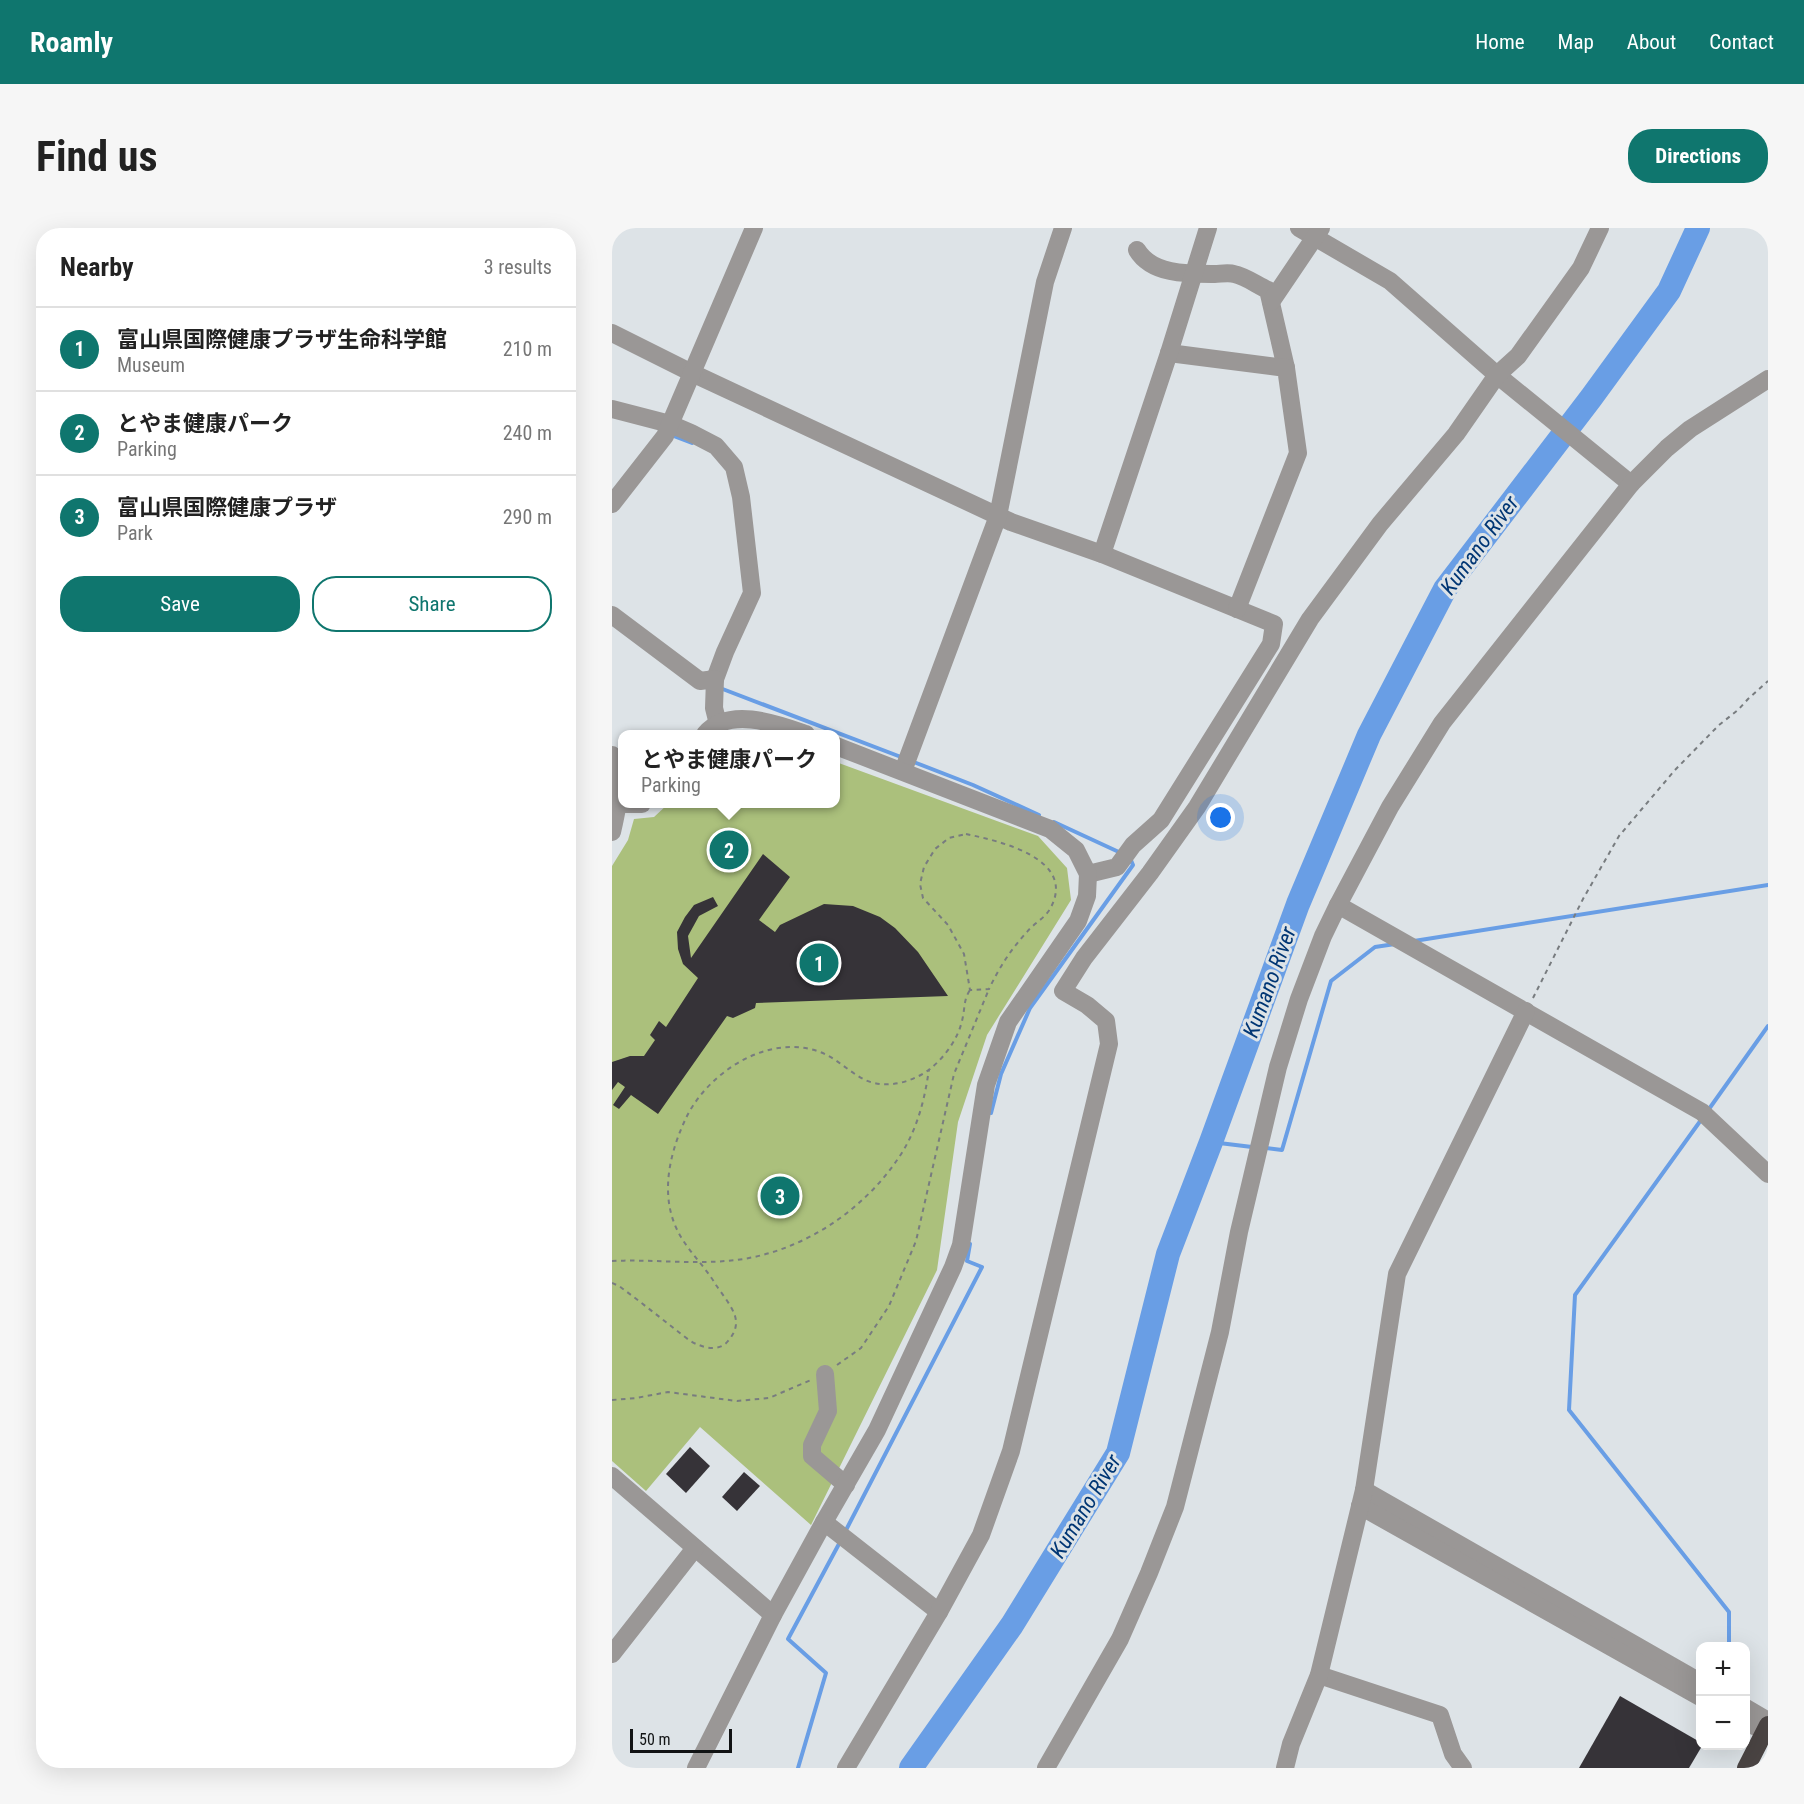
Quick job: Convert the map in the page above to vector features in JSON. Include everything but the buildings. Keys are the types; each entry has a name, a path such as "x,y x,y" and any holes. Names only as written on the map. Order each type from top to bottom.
{"highway":[{"path":"1746,1768 1767,1728"}],"street":[{"path":"612,504 668,429 754,228"},
{"path":"903,771 998,516 1045,282 1063,228"},
{"path":"1101,555 1169,353 1208,228"},
{"path":"1299,228 1318,232 1390,281 1511,387 1631,484"},
{"path":"846,1768 939,1612 981,1535 1011,1451 1109,1044 1106,1021 1087,1005 1063,991 1084,958 1150,873 1197,807 1310,619 1380,524 1456,434 1497,375 1518,357 1581,268 1600,228"},
{"path":"1270,302 1318,232"},
{"path":"1137,249 1141,256 1155,266 1193,274 1234,274 1268,290 1286,368 1298,453 1238,609"},
{"path":"612,333 692,374 998,516 1274,624 1271,644 1161,820 1133,845 1117,867 1088,874"},
{"path":"1169,353 1286,368"},
{"path":"1046,1768 1120,1639 1175,1507 1220,1332 1239,1232 1278,1066 1299,999 1323,936 1338,905 1390,807 1442,723 1631,484 1690,429 1768,379"},
{"path":"612,409 716,446 734,467 741,497 752,593 715,679 711,730 743,719 775,724 792,730"},
{"path":"612,615 700,681 715,679"},
{"path":"696,1768 773,1616 877,1430 957,1257 961,1245 986,1085 1008,1022 1078,921 1087,896 1088,874 1076,850 1050,829 840,747"},
{"path":"612,755 618,771"},
{"path":"612,832 620,808"},
{"path":"1338,905 1702,1112 1768,1174"},
{"path":"1285,1768 1291,1744 1319,1675 1362,1498 1397,1274 1526,1011"},
{"path":"825,1374 828,1411 812,1445 812,1456 846,1485"},
{"path":"613,1479 773,1616"},
{"path":"1362,1498 1696,1679"},
{"path":"1362,1498 1699,1696"},
{"path":"824,1522 939,1612"},
{"path":"612,1654 619,1631 695,1548"},
{"path":"1319,1675 1440,1715 1453,1754 1463,1768"},
{"path":"1750,1712 1767,1728"},
{"path":"1750,1723 1767,1728"}],"path":[{"path":"1526,1011 1583,899 1619,836 1675,770 1719,724 1738,710 1768,681"},
{"path":"612,1283 698,1345 714,1349 726,1344 735,1332 735,1317 701,1262 681,1238 671,1213 667,1176 678,1136 691,1108 710,1085 737,1063 766,1050 794,1047 819,1052 842,1064 860,1078 881,1085 902,1083 930,1069 952,1045 963,1017 964,999 970,990 964,954 948,925 923,898 921,884 924,867 935,849 949,838 966,834 1002,842 1036,858 1052,873 1056,890 1050,910 1027,931 1000,964 954,1074 916,1241 889,1306 861,1348 825,1374 769,1398 736,1401 668,1392 612,1400"},
{"path":"970,990 989,989"},
{"path":"612,1261 701,1262 758,1256 793,1244 832,1225 859,1204 883,1180 903,1150 919,1117 930,1069"}],"green space":[{"path":"840,763 1038,836 1067,868 1071,900 987,1035 958,1122 937,1270 811,1525 700,1427 646,1491 612,1461 612,866 628,840 634,819 654,817 664,808 840,808"}],"waterway":[{"name":"Kumano River","path":"911,1768 1012,1625 1118,1453 1168,1254 1298,904 1369,735 1445,589 1591,398 1669,291 1698,228"},
{"path":"671,435 692,443"},
{"path":"720,688 830,730"},
{"path":"840,734 901,757"},
{"path":"911,761 973,785 1039,815"},
{"path":"1054,822 1121,853"},
{"path":"991,1113 1001,1074 1030,1008 1133,865 1130,858"},
{"path":"1414,941 1768,885"},
{"path":"1266,1148 1282,1150 1331,981 1375,947 1395,944"},
{"path":"1709,1109 1768,1026"},
{"path":"1701,1120 1575,1295 1569,1410 1729,1612 1729,1642"},
{"path":"1211,1142 1252,1147"},
{"path":"845,1532 982,1267 967,1261 970,1244"},
{"path":"798,1768 826,1673 788,1639 840,1542"}],"place":[{"name":"とやま健康パーク","path":"729,850"},
{"name":"富山県国際健康プラザ生命科学館","path":"819,963"},
{"name":"富山県国際健康プラザ","path":"780,1196"}]}
